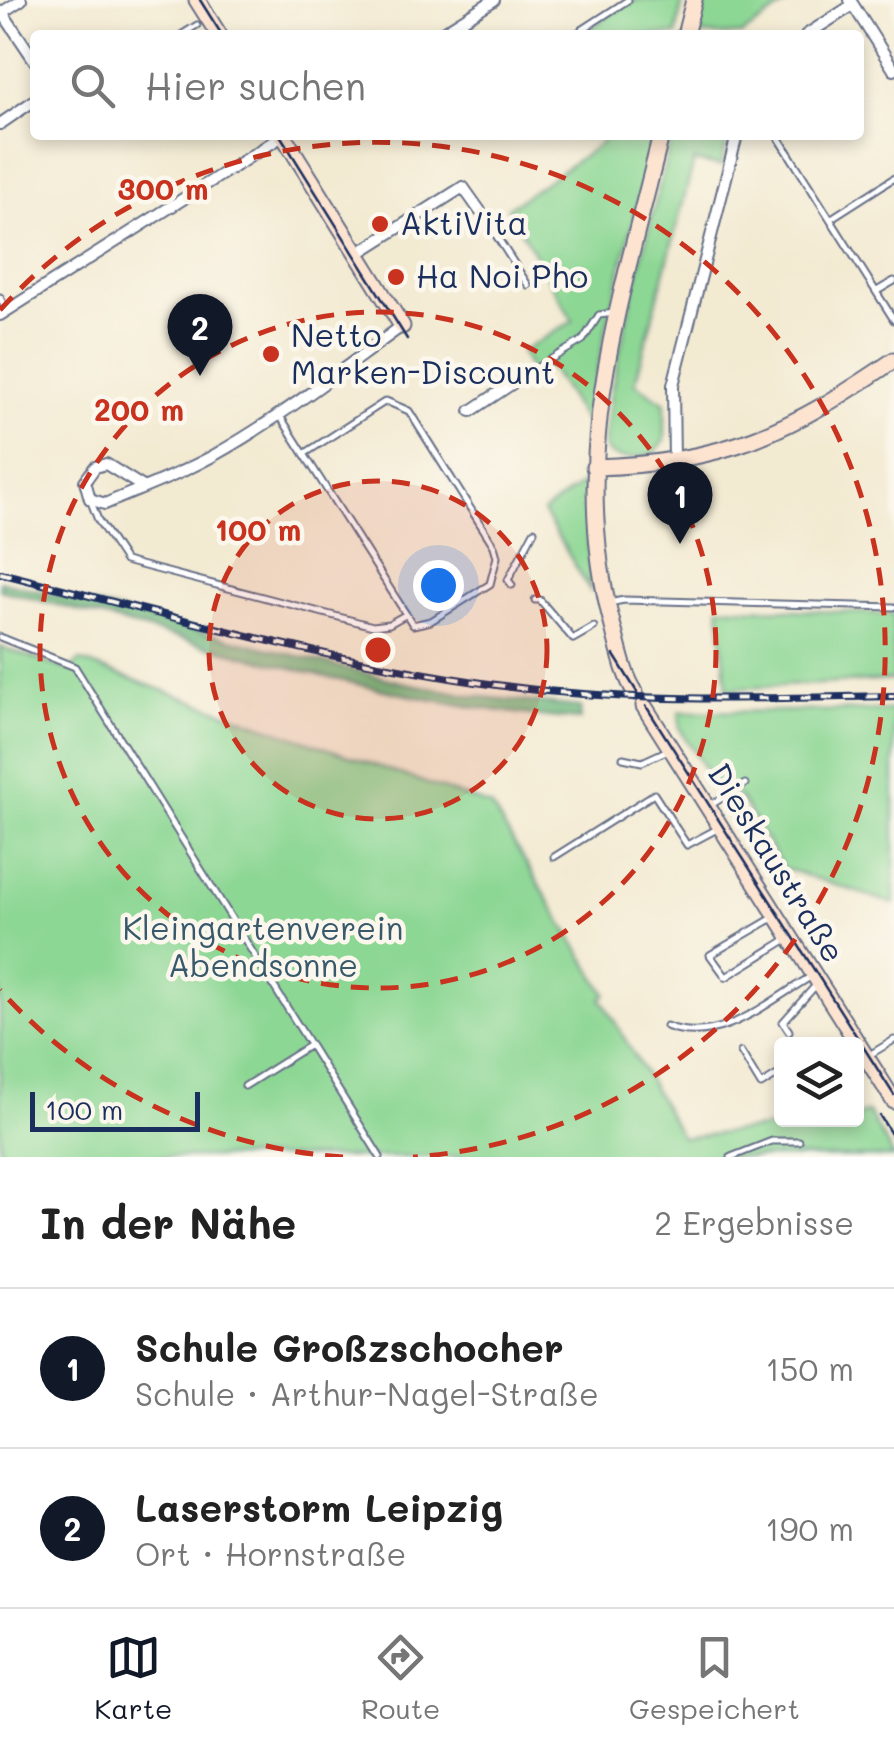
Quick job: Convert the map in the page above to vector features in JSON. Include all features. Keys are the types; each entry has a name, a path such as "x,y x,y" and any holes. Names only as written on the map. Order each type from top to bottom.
{"street":[{"path":"21,0 4,8 30,52"},
{"path":"197,0 217,30"},
{"path":"446,30 494,0"},
{"path":"686,30 694,0"},
{"path":"813,30 851,2 894,70"},
{"path":"0,124 30,103"},
{"path":"3,312 275,140"},
{"path":"143,488 106,464 95,467 85,481 90,500 105,504 143,488 214,456 280,416 402,326 286,140"},
{"name":"Dieskaustraße","path":"660,140 616,313 595,432 597,536 606,603 636,693 850,1037"},
{"path":"674,462 673,385 735,140"},
{"path":"356,254 463,187 480,211"},
{"path":"594,467 674,462 768,436 825,406 894,360"},
{"path":"471,411 531,372"},
{"name":"Dieskaustraße","path":"864,1060 894,1101"}],"lane":[{"path":"582,30 628,0"},
{"path":"188,30 196,24"},
{"path":"881,50 894,42"},
{"path":"780,140 894,320"},
{"path":"830,219 894,178"},
{"path":"480,211 528,286"},
{"path":"877,291 894,280"},
{"path":"0,296 3,312"},
{"path":"531,372 584,340 600,315 616,313"},
{"path":"280,416 304,454 406,614 412,625 432,621 490,584 497,558 494,546 409,411 386,400 304,454"},
{"path":"90,500 125,562 373,626 389,624 406,614"},
{"path":"512,586 508,580 534,531"},
{"path":"535,600 540,600 573,639 594,627"},
{"path":"606,603 624,600 894,608"},
{"path":"0,637 75,667 380,1157"},
{"path":"623,758 642,762 671,750"},
{"path":"708,806 745,784"},
{"path":"554,857 654,794 688,845 722,826"},
{"path":"777,915 710,955 726,977 791,937"},
{"path":"666,1026 686,1034 732,1025 817,978"},
{"path":"789,1032 783,1022 817,978"},
{"path":"864,1055 894,1040"},
{"path":"246,1086 310,1045"},
{"path":"742,1052 761,1084 774,1077"},
{"path":"731,1157 772,1141 799,1142"}],"green space":[{"path":"630,0 683,0 677,30 589,30"},
{"path":"706,0 793,0 748,30 698,30"},
{"path":"654,140 586,424 549,366 533,375 521,352 573,321 508,208 603,142"},
{"path":"671,140 728,140 721,166 694,161 635,383 665,403 665,440 654,453 633,458 613,455 604,446 628,313"},
{"path":"586,481 587,492 590,590 543,512"},
{"path":"0,581 401,682 473,696 581,707 580,720 505,712 359,685 0,590"},
{"path":"719,607 894,614 894,680 727,689"},
{"name":"Kleingartenverein Abendsonne","path":"0,647 69,670 80,661 491,806 606,994 601,998 682,1138 774,1127 864,1127 864,1113 868,1112 894,1157 0,1157"},
{"path":"894,710 894,904 783,868 739,796 724,800 680,729 679,712"}],"tram line":[{"path":"200,0 219,30"},
{"path":"283,140 407,339"},
{"path":"614,655 637,692"},
{"path":"646,706 894,1095"},
{"path":"880,1116 894,1139"}],"railway":[{"path":"0,573 263,640 462,680 620,696 894,696"}],"place":[{"name":"AktiVita","path":"380,224"},
{"name":"Ha Noi Pho","path":"396,277"},
{"name":"Netto Marken-Discount","path":"271,354"},
{"name":"Laserstorm Leipzig","path":"200,376"},
{"name":"Schule Großzschocher","path":"680,544"}]}
